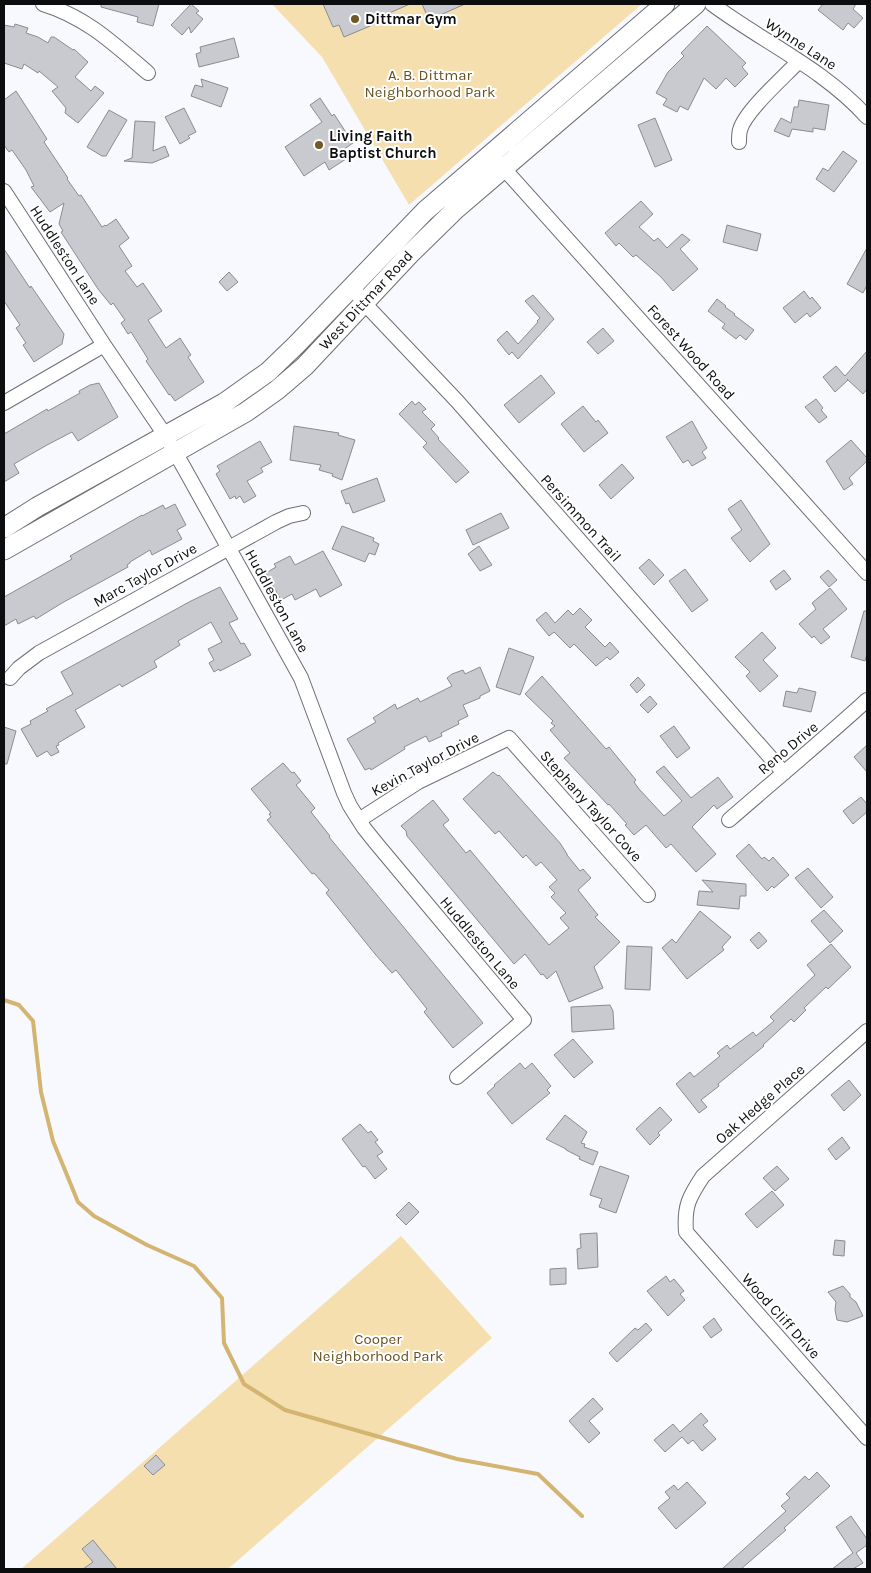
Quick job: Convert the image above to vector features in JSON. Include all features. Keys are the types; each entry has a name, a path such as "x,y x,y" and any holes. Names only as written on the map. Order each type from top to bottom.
{"street":[{"path":"43,4 82,20 148,73"},
{"name":"West Dittmar Road","path":"4,528 37,507 224,403 268,372 425,211 666,4"},
{"name":"West Dittmar Road","path":"4,550 246,412 277,390 305,366 430,234 503,168 696,4"},
{"name":"Wynne Lane","path":"712,4 834,86 867,117"},
{"path":"739,142 739,132 743,121 752,109 799,61"},
{"name":"Forest Wood Road","path":"491,154 867,572"},
{"name":"Huddleston Lane","path":"4,191 104,345 166,435 301,678 344,793 358,820 524,1020 457,1076"},
{"name":"Persimmon Trail","path":"352,286 364,303 463,409 784,773"},
{"path":"4,403 104,345"},
{"name":"Marc Taylor Drive","path":"10,678 19,668 39,653 228,547 289,516 303,513"},
{"name":"Reno Drive","path":"729,820 812,750 867,700"},
{"name":"Kevin Taylor Drive","path":"358,820 418,782 509,738"},
{"name":"Stephany Taylor Cove","path":"509,738 648,895"},
{"name":"Oak Hedge Place","path":"685,1210 692,1192 703,1176 867,1031"},
{"name":"Wood Cliff Drive","path":"685,1210 686,1232 867,1438"}],"green space":[{"name":"A. B. Dittmar Neighborhood Park","path":"272,4 642,4 409,205 322,57"},
{"name":"Cooper Neighborhood Park","path":"401,1236 492,1338 228,1569 21,1569"}],"building":[{"path":"101,4 159,4 153,26 137,22 138,17 101,7"},
{"path":"191,4 199,11 196,13 203,19 191,33 189,27 182,35 171,25"},
{"name":"Dittmar Gym","path":"323,4 410,4 380,17 382,21 344,37 339,25 333,27"},
{"path":"422,4 465,4 429,20"},
{"path":"823,4 856,4 853,9 863,18 854,28 848,23 843,30 818,10"},
{"path":"15,24 28,28 26,33 48,43 51,37 54,37 74,49 88,62 75,77 91,91 95,86 104,93 78,123 65,113 66,108 52,91 58,87 39,71 38,73 24,64 22,69 4,63 4,25 14,27"},
{"path":"707,26 746,63 742,67 748,74 735,87 726,78 716,89 704,78 688,110 680,106 677,112 663,105 667,99 656,93 668,72 684,56 681,53"},
{"path":"234,38 239,57 199,67 196,54 201,52 200,47"},
{"path":"201,79 228,88 221,107 191,96 195,85 203,87"},
{"path":"16,91 47,139 44,142 67,179 79,196 81,195 102,227 116,219 129,238 119,246 132,266 125,271 137,287 143,283 162,311 148,320 166,348 180,338 191,355 188,357 204,382 175,401 146,361 148,359 131,332 128,334 121,323 125,320 113,303 111,305 98,289 61,232 63,231 59,224 64,203 50,212 31,187 34,186 26,170 12,150 9,152 4,145 4,100"},
{"name":"Living Faith Baptist Church","path":"320,98 332,116 334,114 353,143 340,152 346,159 329,170 325,162 304,176 285,147 322,122 310,105"},
{"path":"799,100 829,105 825,130 813,128 813,132 792,129 789,137 774,131 781,118 791,123 794,107 798,107"},
{"path":"184,108 196,132 188,136 190,138 180,144 165,117"},
{"path":"109,110 127,120 106,156 102,156 87,147"},
{"path":"655,118 672,160 655,167 638,125"},
{"path":"135,121 155,122 153,151 165,146 169,156 152,163 124,161 132,158"},
{"path":"843,151 857,161 834,192 816,179 823,168 828,171"},
{"path":"641,201 653,214 639,227 654,241 658,238 667,248 682,234 690,240 680,249 698,269 673,291 661,277 636,255 633,257 619,243 616,246 605,233"},
{"path":"727,225 761,234 757,251 723,242"},
{"path":"867,248 867,285 863,293 847,284"},
{"path":"4,249 64,334 62,344 34,362 23,345 26,343 16,328 20,325 4,301"},
{"path":"229,272 238,282 227,291 219,282"},
{"path":"804,291 821,308 810,317 807,313 795,323 783,308"},
{"path":"533,295 554,319 518,359 512,352 509,355 497,340 507,331 518,344 538,322 540,318 525,301"},
{"path":"717,299 754,330 746,340 740,335 736,339 722,328 725,324 708,311"},
{"path":"603,328 614,341 598,354 587,342"},
{"path":"867,351 867,389 863,394 847,379 835,392 823,377 836,366 845,376"},
{"path":"541,375 555,393 519,423 504,405"},
{"path":"99,383 118,417 78,441 72,432 47,445 14,464 19,473 4,482 4,434 47,409 48,411 80,393 79,391 90,385"},
{"path":"816,399 827,417 819,423 805,407"},
{"path":"412,401 415,405 419,402 426,409 422,412 435,425 431,429 469,472 456,483 423,447 427,443 399,414"},
{"path":"583,406 608,433 584,452 561,424"},
{"path":"692,421 707,448 702,452 706,458 692,466 688,460 683,463 666,437"},
{"path":"294,426 339,433 338,435 355,440 342,480 332,476 333,474 319,470 321,465 290,460"},
{"path":"851,440 867,458 867,461 849,478 853,484 844,490 826,461"},
{"path":"260,441 272,462 261,468 263,472 247,481 256,496 244,503 240,496 236,499 235,496 230,499 216,474 220,471 217,466"},
{"path":"622,464 634,478 611,499 599,485"},
{"path":"377,478 385,501 353,513 349,503 346,504 341,491"},
{"path":"741,500 770,544 750,562 731,538 742,530 728,509"},
{"path":"175,504 186,525 177,530 182,539 152,555 150,550 130,562 127,565 128,567 36,619 34,616 18,624 16,619 4,626 4,597 72,559 70,556 142,515 163,505 165,509"},
{"path":"501,513 509,528 473,545 466,530"},
{"path":"342,526 374,538 373,541 379,544 375,555 369,553 365,562 332,549"},
{"path":"479,546 492,565 480,571 468,554"},
{"path":"323,551 342,585 320,597 316,589 295,600 292,594 281,600 266,573 276,567 274,564 290,556 295,565"},
{"path":"649,559 664,575 654,585 639,568"},
{"path":"685,569 708,600 692,612 669,581"},
{"path":"784,570 791,579 776,590 770,581"},
{"path":"828,570 837,580 829,587 820,577"},
{"path":"220,587 238,619 229,623 241,644 244,643 251,655 220,671 219,669 214,672 209,663 214,660 208,649 222,642 211,622 178,641 180,645 154,661 157,667 122,687 120,684 75,710 85,727 58,743 59,745 56,746 59,752 51,756 47,751 37,757 21,729 31,724 30,721 48,711 46,709 73,694 61,672"},
{"path":"830,588 847,609 823,629 830,637 821,644 814,636 812,638 799,624 816,609 812,603"},
{"path":"580,608 592,620 585,627 605,647 610,642 619,652 610,660 607,657 596,666 574,644 570,648 554,632 549,636 536,620 546,612 555,623 568,610 573,615"},
{"path":"864,611 867,611 867,654 865,661 851,657"},
{"path":"762,632 776,648 763,660 778,676 760,692 746,676 750,672 735,657"},
{"path":"509,648 534,657 520,695 496,687"},
{"path":"480,667 490,691 480,696 480,698 463,705 468,716 458,721 459,724 441,733 442,736 429,742 426,736 404,747 405,749 371,770 370,768 365,770 347,739 376,722 373,718 395,704 397,709 418,698 420,702 452,686 447,678 452,674 463,670 465,674"},
{"path":"542,676 606,749 609,747 636,780 634,782 639,789 664,816 682,801 656,772 664,766 691,798 718,777 733,797 717,809 714,805 692,827 716,854 696,872 671,844 666,848 646,825 634,835 609,804 564,758 570,753 550,730 555,726 551,723 553,721 525,694"},
{"path":"638,677 645,685 637,693 630,685"},
{"path":"799,688 816,692 811,712 783,706 786,691 797,693"},
{"path":"650,696 657,704 648,713 640,705"},
{"path":"674,726 690,748 677,758 660,736"},
{"path":"4,727 16,731 7,764 4,764"},
{"path":"867,745 867,772 854,757"},
{"path":"283,763 301,781 296,785 315,808 311,812 329,837 483,1023 453,1048 424,1012 427,1009 396,970 392,973 375,954 326,893 329,890 314,873 312,874 267,820 271,817 269,814 271,813 251,789"},
{"path":"493,772 499,775 560,843 580,871 583,869 591,878 578,890 598,915 595,917 620,942 594,967 603,988 569,1002 556,971 547,979 543,974 541,975 525,954 514,964 407,836 406,831 401,826 433,800 449,820 443,825 466,853 470,850 549,945 569,928 560,918 566,913 551,897 555,893 549,887 557,880 541,862 536,866 526,855 523,858 499,831 495,834 463,799"},
{"path":"861,797 867,804 867,812 853,824 843,811"},
{"path":"749,844 762,859 764,857 769,861 773,857 789,875 774,888 772,886 767,891 736,856"},
{"path":"808,868 833,897 821,908 795,878"},
{"path":"702,880 746,884 746,896 740,896 739,909 697,905 699,891 713,892"},
{"path":"824,910 843,931 830,943 811,921"},
{"path":"700,911 731,937 722,947 724,950 687,979 662,948 672,939 676,943"},
{"path":"759,932 767,941 758,949 750,940"},
{"path":"831,944 851,967 804,1008 806,1010 794,1022 791,1019 764,1046 701,1100 707,1107 699,1113 676,1084 690,1072 694,1077 720,1056 717,1053 727,1045 730,1049 753,1032 756,1036 774,1021 770,1017 815,975 807,965"},
{"path":"627,946 652,947 650,990 625,989"},
{"path":"610,1005 613,1011 614,1029 572,1032 571,1007"},
{"path":"573,1039 593,1062 574,1078 554,1055"},
{"path":"520,1063 525,1069 532,1063 551,1086 547,1090 550,1093 512,1124 487,1093"},
{"path":"849,1080 861,1095 844,1111 831,1095"},
{"path":"660,1107 672,1120 658,1133 660,1135 650,1145 636,1129"},
{"path":"565,1115 587,1132 581,1143 585,1144 584,1147 598,1152 593,1165 579,1159 580,1157 546,1139"},
{"path":"360,1124 368,1133 371,1131 378,1140 375,1142 383,1152 377,1156 387,1169 375,1179 365,1166 363,1167 342,1139"},
{"path":"842,1137 850,1148 836,1160 828,1149"},
{"path":"600,1166 629,1176 616,1213 599,1207 602,1199 590,1195"},
{"path":"777,1166 789,1179 775,1191 763,1178"},
{"path":"772,1191 784,1205 757,1228 745,1214"},
{"path":"409,1202 419,1212 406,1225 396,1215"},
{"path":"597,1233 598,1267 578,1269 577,1249 581,1248 580,1234"},
{"path":"835,1240 845,1241 844,1256 833,1255"},
{"path":"566,1268 566,1284 550,1285 550,1269"},
{"path":"666,1276 670,1282 674,1279 684,1291 680,1294 685,1300 668,1316 647,1291"},
{"path":"843,1286 850,1294 850,1297 856,1302 863,1316 847,1322 837,1320 836,1302 828,1292"},
{"path":"714,1318 722,1330 711,1338 703,1327"},
{"path":"646,1323 652,1330 617,1362 609,1353 635,1328 638,1330"},
{"path":"593,1398 603,1409 589,1421 600,1433 589,1443 569,1421"},
{"path":"701,1413 708,1421 703,1425 716,1439 702,1451 693,1440 688,1444 682,1437 665,1452 654,1440 673,1424 680,1432"},
{"path":"156,1455 165,1465 153,1475 144,1466"},
{"path":"817,1472 830,1486 784,1528 786,1530 741,1569 722,1569 786,1511 781,1506 790,1498 786,1494 805,1476 809,1480"},
{"path":"687,1482 706,1503 676,1529 658,1508 670,1498 665,1492 674,1485 678,1490"},
{"path":"851,1516 867,1539 867,1545 856,1553 863,1563 853,1569 832,1569 853,1553 836,1527"},
{"path":"93,1540 117,1569 83,1569 93,1562 82,1549"}],"waterway":[{"path":"4,1000 19,1005 33,1021 41,1092 53,1141 78,1202 94,1216 147,1245 194,1266 222,1298 224,1343 244,1384 285,1410 457,1459 538,1474 582,1516"}],"place":[{"name":"Dittmar Gym","path":"355,19"},
{"name":"Living Faith Baptist Church","path":"319,145"}]}
